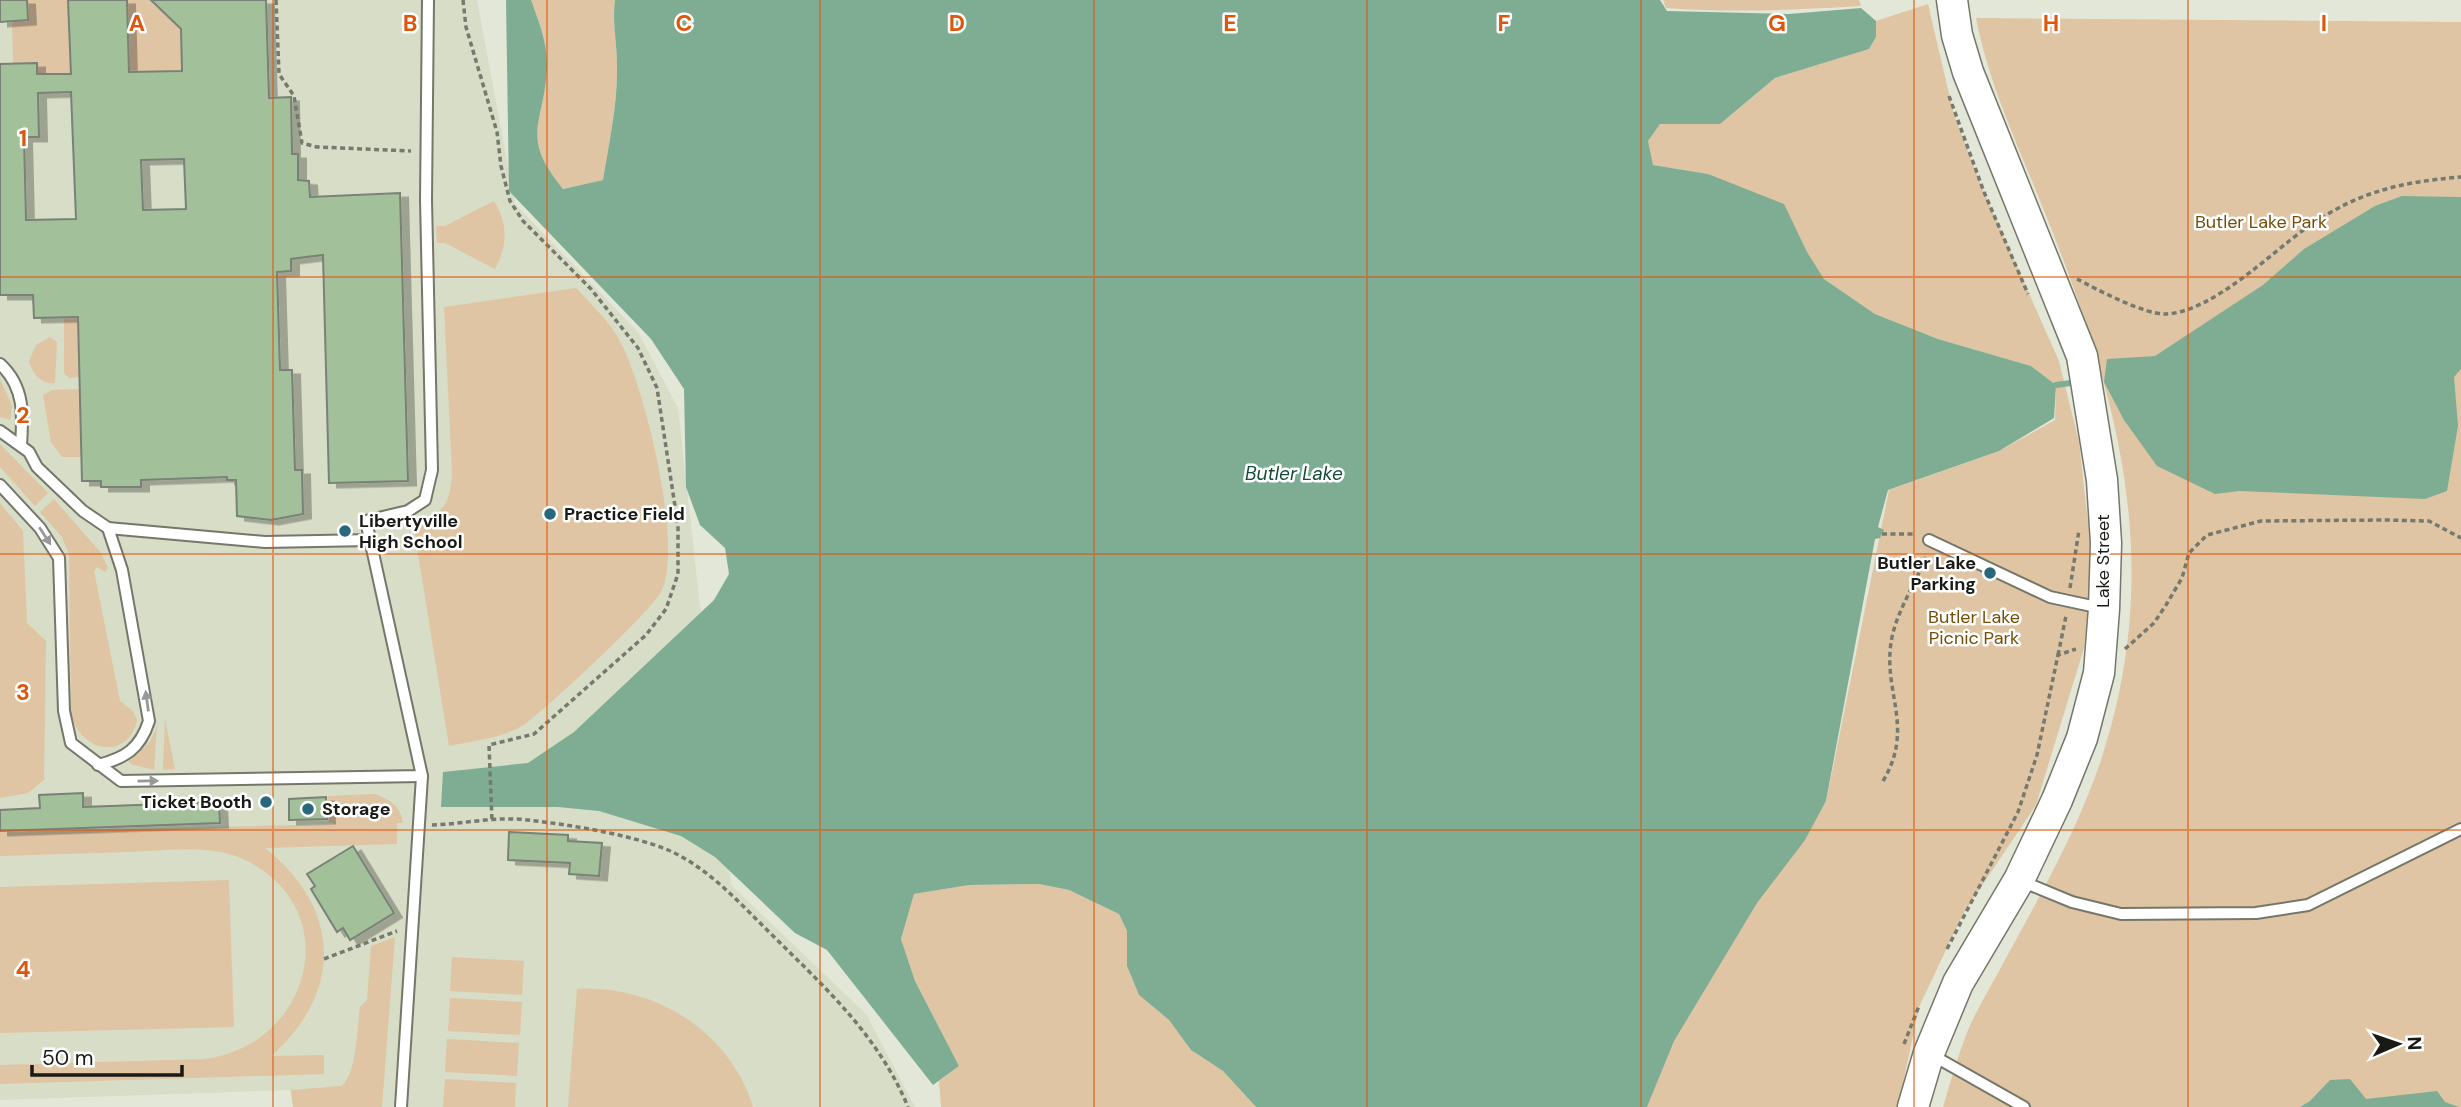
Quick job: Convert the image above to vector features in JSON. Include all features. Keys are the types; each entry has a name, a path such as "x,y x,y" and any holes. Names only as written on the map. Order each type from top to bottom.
{"street":[{"name":"Lake Street","path":"1913,1107 1916,1051 2019,880 2057,800 2082,738 2099,673 2104,609 2106,543 2094,422 2082,356 2039,286 1957,36 1952,0"}],"lane":[{"path":"401,1107 416,907 422,776 366,521 408,512 425,500 432,470 427,150 428,0"},
{"path":"0,364 18,387 22,403 21,446"},
{"path":"0,431 21,446 37,467 83,511 108,528 265,542 371,540"},
{"path":"0,485 40,528 59,558 64,711 71,743 121,781 422,776"},
{"path":"98,765 118,760 132,751 144,737 149,721 122,570 108,528"},
{"path":"1929,540 2068,603 2104,609"},
{"path":"2019,880 2072,902 2121,914 2256,914 2308,905 2461,829"},
{"path":"1916,1051 2024,1107"}],"path":[{"path":"276,0 279,74 294,96 302,143 317,147 427,150"},
{"path":"463,0 466,27 497,132 501,166 510,201 523,220 591,289 638,348 657,388 678,526 678,574 666,609 646,635 534,734 489,745 491,818"},
{"path":"2039,286 2063,275 2141,307 2166,314 2194,305 2231,287 2306,228 2369,192 2401,183 2461,177"},
{"path":"2121,652 2132,646 2154,623 2182,578 2189,553 2207,535 2261,521 2385,520 2429,521 2461,538"},
{"path":"1947,950 2018,812 2037,755 2068,603 2080,526"},
{"path":"1882,534 1914,533 1929,540 1929,549 1892,637 1889,663 1900,737 1892,766 1883,780"},
{"path":"2058,655 2084,648"},
{"path":"451,824 491,818 527,820 638,840 670,851 730,892 805,964 873,1042 897,1080 908,1107"},
{"path":"324,958 367,945 399,930"},
{"path":"1916,1051 1924,996"}],"shaded area":[{"name":"Libertyville High School","path":"0,0 477,0 515,204 638,332 678,408 731,885 866,1014 915,1107 293,1107 290,1090 0,1100"}],"green space":[{"path":"27,0 68,0 71,74 37,74 36,63 13,64 12,21 28,20"},
{"path":"127,0 151,0 181,24 182,71 129,72"},
{"path":"531,0 615,0 616,94 603,180 562,189 541,154 536,129 545,89 547,59"},
{"path":"1663,0 1859,0 1861,6 1715,10 1666,8"},
{"name":"Butler Lake Picnic Park","path":"1928,4 1954,115 1984,192 2059,361 2079,442 2093,568 2084,648 2036,805 1963,914 1919,1007 1898,1107 1647,1107 1673,1041 1756,903 1826,802 1889,490 1999,451 2055,420 2056,385 2031,366 1938,339 1875,314 1824,279 1807,253 1708,174 1653,165 1647,141 1660,124 1720,124 1775,78 1869,49 1876,37 1876,21"},
{"name":"Butler Lake Park","path":"1976,18 2461,22 2461,1107 1943,1107 1970,1025 2058,861 2092,786 2120,687 2130,616 2131,547 2124,480 2111,412 2093,345 2070,277 1996,91"},
{"path":"494,201 502,218 505,235 495,269 445,243 437,243 436,226 445,226"},
{"name":"Practice Field","path":"576,288 618,337 641,396 665,504 667,568 662,590 620,637 525,724 498,736 449,746 414,529 443,507 451,485 444,307"},
{"path":"78,307 79,377 69,378 64,373 64,317 70,317"},
{"path":"50,337 57,342 55,383 45,382 38,377 29,361 36,345"},
{"path":"0,379 12,406 10,420 0,417"},
{"path":"80,389 82,457 62,457 51,442 43,395 52,390"},
{"path":"0,444 48,493 35,506 0,467"},
{"path":"54,499 101,553 108,568 105,572 97,567 94,571 120,701 133,711 137,720 132,733 116,746 105,747 85,738 71,715 69,554 62,537 40,512"},
{"path":"0,503 23,531 27,623 46,641 44,780 28,793 0,798"},
{"path":"165,719 175,769 163,770"},
{"path":"157,726 154,770 131,764 129,761 150,742"},
{"path":"375,794 390,801 400,812 403,823 397,823 397,844 265,848 290,872 308,897 320,923 324,951 321,978 312,1005 295,1031 271,1056 324,1055 324,1074 0,1084 0,1065 204,1059 241,1048 271,1029 292,1003 303,972 305,940 297,909 277,882 245,860 231,855 188,849 0,856 0,832 335,824 329,822 328,796"},
{"path":"229,880 234,1027 0,1033 0,887"},
{"path":"1039,884 1069,890 1119,914 1127,931 1127,966 1139,995 1169,1020 1191,1050 1223,1071 1256,1107 941,1107 939,1081 959,1066 915,981 901,939 914,894 969,885"},
{"path":"395,937 382,1107 293,1107 291,1090 341,1086 346,1081 353,1062 360,1007 367,1000 371,946"},
{"path":"452,957 524,961 522,995 450,991"},
{"path":"577,989 634,995 661,1004 686,1018 708,1035 727,1056 742,1080 753,1107 568,1107"},
{"path":"450,998 522,1002 520,1035 448,1031"},
{"path":"447,1039 519,1043 517,1076 445,1072"},
{"path":"445,1079 516,1083 515,1107 443,1107"}],"water":[{"name":"Butler Lake","path":"506,0 531,0 542,33 547,68 537,130 538,142 550,171 563,189 603,180 616,94 615,0 1660,0 1667,11 1789,14 1861,8 1876,21 1876,37 1869,49 1775,78 1720,124 1660,124 1648,141 1653,165 1708,174 1784,204 1807,252 1824,279 1875,314 1938,339 2031,366 2056,385 2054,418 1999,451 1888,490 1878,527 1884,530 1880,538 1875,539 1826,801 1805,840 1757,903 1674,1041 1647,1107 1256,1107 1223,1071 1191,1050 1169,1020 1139,995 1127,966 1127,931 1119,914 1069,890 1039,884 969,885 914,894 901,939 915,981 959,1066 933,1085 827,950 795,933 715,857 681,836 599,811 558,807 441,807 443,772 528,763 574,732 714,600 729,574 725,548 700,525 686,487 684,389 651,339 509,191"},
{"path":"2402,196 2461,197 2461,369 2454,377 2458,426 2447,491 2425,499 2239,491 2215,494 2157,466 2124,420 2104,382 2107,359 2155,356 2263,285 2304,249 2375,206"},
{"path":"2350,1079 2366,1099 2437,1091 2445,1102 2459,1107 2300,1107 2310,1101 2330,1080"}],"building":[{"path":"0,0 27,0 28,20 0,22"},
{"name":"Libertyville High School","path":"68,0 127,0 129,72 182,71 181,29 151,0 266,0 269,98 291,97 292,154 298,154 298,180 309,181 310,197 400,193 408,481 329,483 323,255 291,259 291,271 277,272 280,370 292,370 295,470 302,470 303,514 271,520 237,516 236,480 227,480 227,477 141,480 141,487 101,487 101,481 82,481 78,317 34,318 33,295 0,295 0,64 37,63 37,74 71,74","holes":["71,92 76,219 26,220 24,137 39,137 38,93","184,159 186,209 143,210 141,160"]},
{"path":"83,793 83,807 219,802 220,823 0,831 0,810 40,808 39,795"},
{"name":"Storage","path":"326,797 327,819 289,820 289,799"},
{"path":"509,832 568,835 568,841 602,843 599,876 569,874 570,863 508,860"},
{"path":"353,846 394,913 350,940 343,928 337,932 311,889 315,886 307,874"}],"waterway":[{"path":"2056,385 2078,382"}],"place":[{"name":"Practice Field","path":"550,514"},
{"name":"Libertyville High School","path":"345,531"},
{"name":"Butler Lake Parking","path":"1990,573"},
{"name":"Ticket Booth","path":"266,802"},
{"name":"Storage","path":"308,809"}]}
